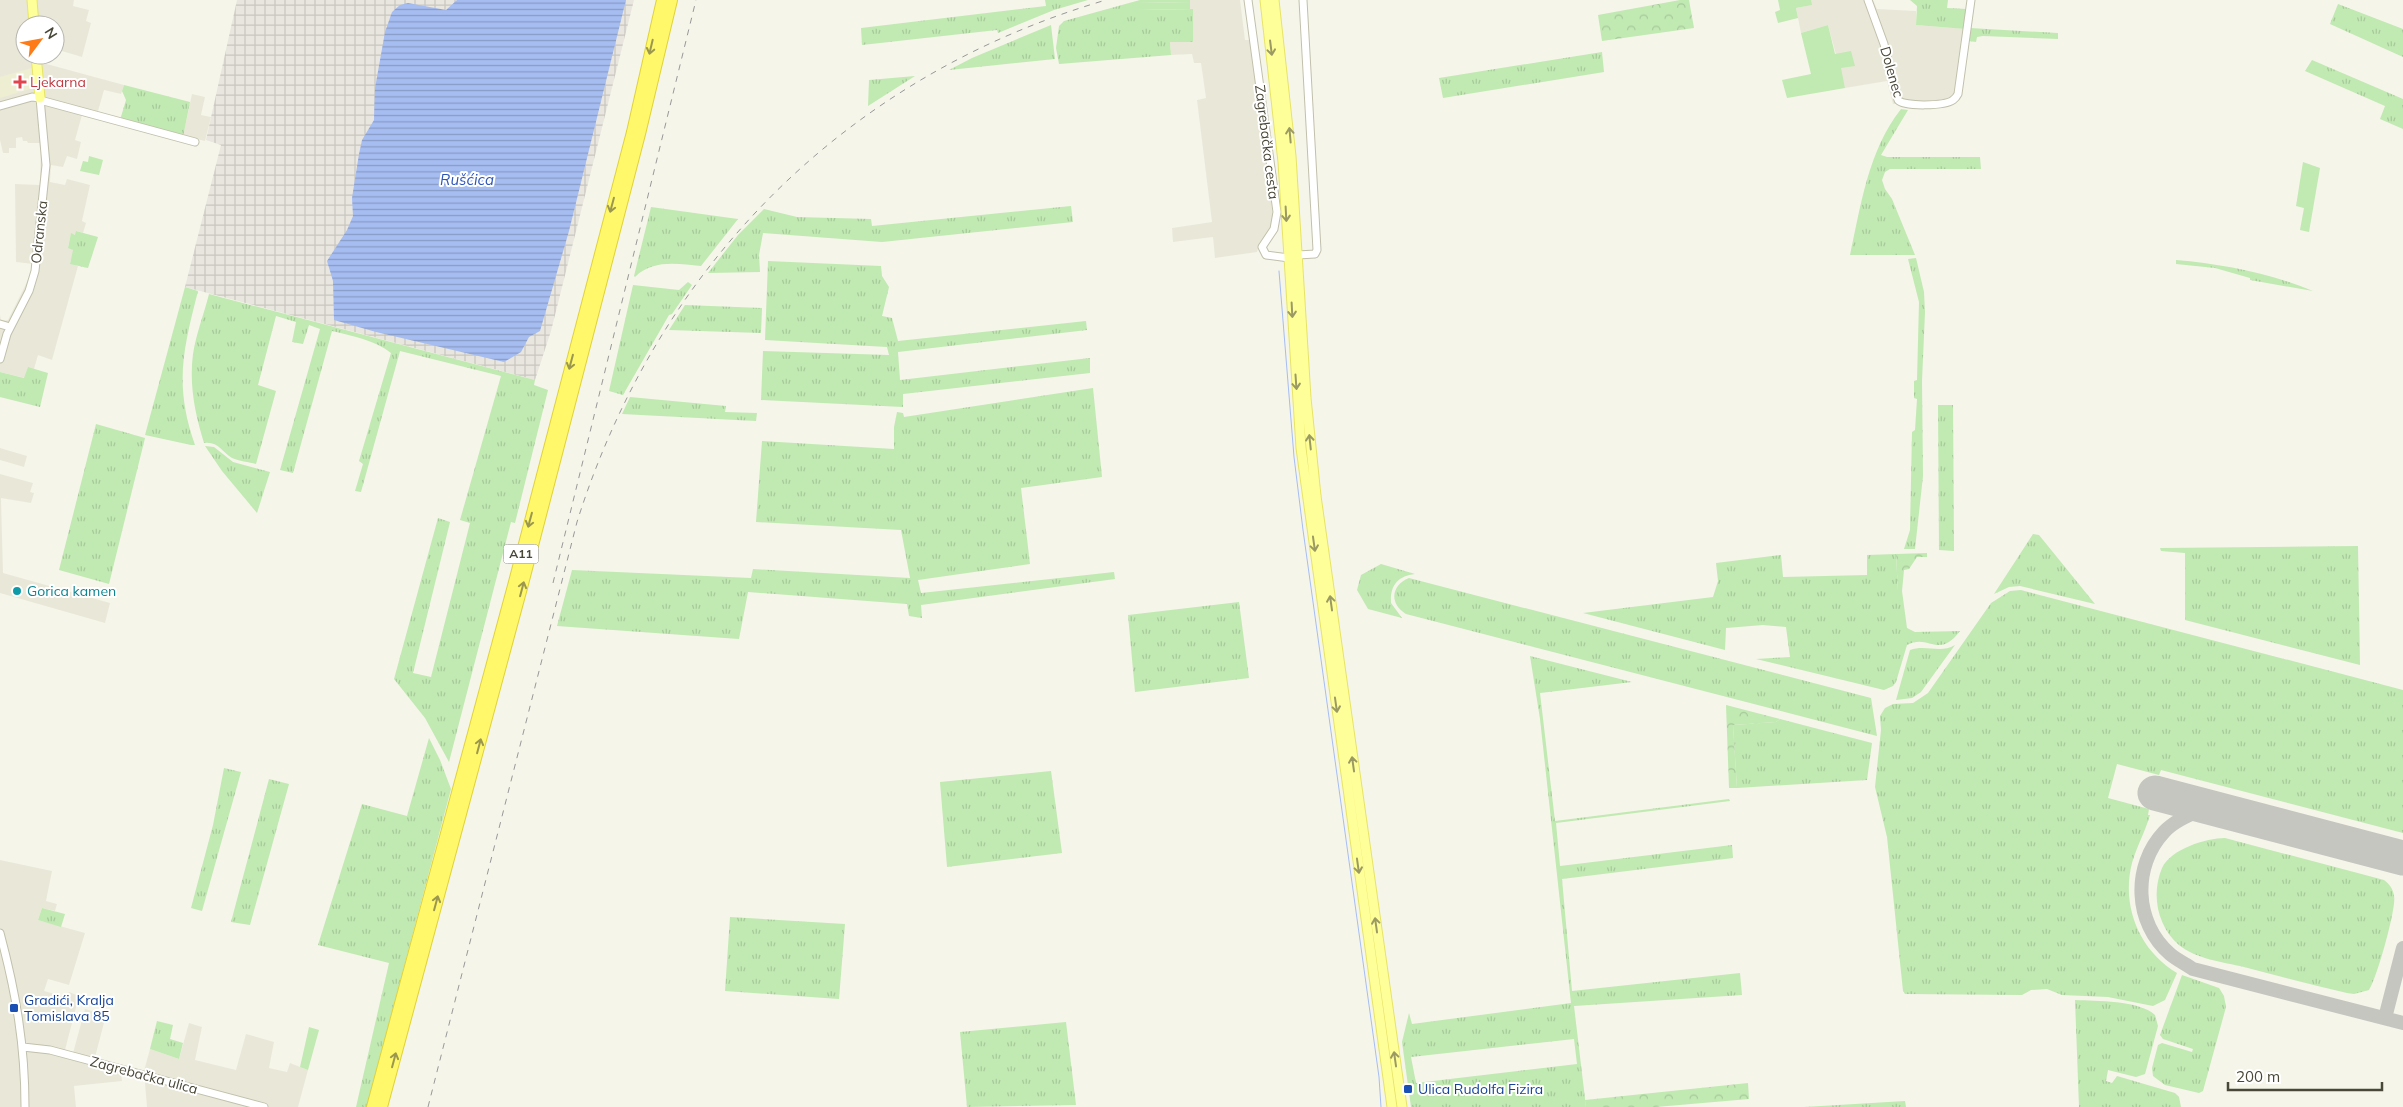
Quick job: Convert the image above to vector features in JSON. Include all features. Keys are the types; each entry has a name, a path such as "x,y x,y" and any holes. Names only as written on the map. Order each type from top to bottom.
{"highway":[{"name":"A11","path":"372,1107 534,506 632,132 662,0"},
{"name":"A11","path":"382,1107 523,584 640,134 672,0"}],"main road":[{"path":"32,0 33,15"},
{"name":"Zagrebačka cesta","path":"1265,0 1293,257 1302,320 1306,398 1316,496 1402,1107"},
{"name":"Zagrebačka cesta","path":"1274,0 1288,122 1293,257 1293,334 1299,423 1307,498 1392,1107"},
{"path":"37,65 40,99"}],"street":[{"name":"Zagrebačka cesta","path":"1248,0 1277,212 1274,229 1262,247 1266,255 1293,257"},
{"path":"1293,257 1315,254 1317,250 1303,0"},
{"name":"Dolenec","path":"1868,0 1884,44 1900,103 1914,105 1944,103 1954,100 1959,89 1971,0"},
{"path":"0,106 32,97 195,142"},
{"name":"Odranska","path":"0,359 10,327 32,283 37,261 46,165 40,99"},
{"path":"0,324 10,327"},
{"path":"0,933 23,1047 24,1107"},
{"name":"Zagrebačka ulica","path":"23,1047 50,1050 264,1107"}],"shaded area":[{"path":"0,0 74,0 73,6 89,10 86,21 91,23 82,57 65,52 65,15 15,15 15,65 50,65 124,85 121,94 104,90 96,118 82,115 75,140 81,142 77,159 67,156 63,167 51,165 50,182 65,185 67,179 90,185 82,221 86,223 83,233 77,231 76,235 71,234 68,247 74,250 70,263 78,266 52,360 38,355 34,369 28,368 25,378 0,372 0,315 1,321 8,320 32,272 33,264 16,262 15,184 40,185 41,143 28,143 23,141 22,137 16,138 16,148 9,148 9,153 3,153 0,140"},
{"path":"237,0 634,0 551,331 535,380 185,287 221,145 206,140"},
{"path":"1190,0 1240,0 1245,40 1250,40 1273,216 1273,225 1260,242 1257,252 1215,258 1213,237 1173,242 1172,228 1212,222 1197,100 1206,98 1201,63 1194,63 1192,54 1171,55 1170,42 1193,42 1193,9 1190,9"},
{"path":"1811,0 1873,0 1877,9 1916,11 1916,25 1965,29 1956,93 1949,100 1893,104 1887,81 1845,88 1828,25 1801,33 1796,8 1811,5"},
{"path":"32,68 33,88 0,98 0,77"},
{"path":"192,94 205,97 201,115 211,117 205,141 183,136"},
{"path":"0,448 27,456 24,467 0,460"},
{"path":"0,474 33,483 30,492 34,493 31,503 1,498 3,573 110,603 105,623 0,593"},
{"path":"0,860 52,871 46,901 57,904 55,911 42,908 38,920 85,933 69,985 48,979 44,991 66,997 69,992 79,996 65,1050 73,1053 85,1009 106,1015 93,1065 121,1073 122,1081 74,1086 76,1107 0,1107"},
{"path":"189,1023 202,1027 195,1060 236,1070 246,1034 274,1042 269,1068 287,1072 290,1063 308,1070 298,1107 147,1107 144,1071 150,1049 179,1059"}],"green space":[{"path":"1045,0 1088,0 1054,10 998,33 997,30 862,45 861,28 1046,6"},
{"path":"1140,0 1190,0 1190,2 1138,3 1138,10 1193,9 1193,42 1170,42 1171,55 1059,64 1056,48 1059,26 1064,21"},
{"path":"1689,0 1694,28 1602,41 1598,15"},
{"path":"1778,0 1811,0 1812,5 1796,8 1798,18 1778,23 1775,12 1780,10"},
{"path":"1910,0 1948,0 1947,8 1967,9 1965,29 1916,25 1917,6"},
{"path":"1190,2 1190,9 1138,10 1137,3"},
{"path":"2338,4 2403,29 2403,57 2330,24"},
{"path":"1051,25 1055,59 949,70 972,58"},
{"path":"1828,25 1835,54 1851,51 1855,66 1841,68 1845,88 1787,98 1782,80 1811,74 1801,33"},
{"path":"1970,28 2058,33 2058,39 1983,36 1977,37 1976,42 1969,41"},
{"path":"1602,52 1604,72 1443,98 1439,78"},
{"path":"2312,60 2403,99 2403,129 2380,119 2385,106 2305,71"},
{"path":"915,76 868,106 869,80"},
{"path":"124,85 190,102 183,137 120,120 126,100 122,91"},
{"path":"1901,109 1908,110 1881,155 1887,157 1980,157 1981,169 1890,169 1885,172 1882,180 1885,189 1892,199 1915,255 1850,255 1862,198 1873,160 1890,125"},
{"path":"89,156 103,160 99,175 80,171 83,161 88,162"},
{"path":"2303,162 2320,168 2309,232 2300,230 2304,208 2296,206"},
{"path":"1071,206 1073,222 882,242 763,233 759,255 760,272 708,273 738,235 764,209 797,217 871,219 872,226"},
{"path":"651,207 738,219 701,266 658,265 642,271 635,277"},
{"path":"76,231 98,237 88,268 70,264 73,250 68,248 71,233 75,235"},
{"path":"1916,258 1924,292 1925,312 1922,381 1923,476 1915,549 1904,549 1910,530 1912,432 1915,430 1917,399 1914,398 1914,381 1917,380 1919,302 1908,259"},
{"path":"2176,260 2246,270 2280,279 2313,291 2250,280 2250,278 2215,268 2176,264"},
{"path":"768,261 881,266 882,276 889,287 882,316 892,318 898,341 1086,321 1087,330 898,352 900,380 1090,358 1090,373 903,394 903,407 761,400 763,351 889,355 887,347 765,340"},
{"path":"688,282 692,285 672,314 669,315 623,395 609,391 633,285 679,290"},
{"path":"185,287 198,291 188,332 183,368 184,404 195,445 145,435"},
{"path":"209,294 535,380 534,385 548,390 515,523 511,522 449,762 425,718 394,679 438,518 450,522 413,673 431,677 470,523 460,520 501,376 400,351 361,492 355,491 363,464 359,461 391,353 371,342 332,331 293,473 280,470 320,329 309,325 303,344 292,342 296,322 276,316 258,385 276,391 256,464 238,460 232,458 216,445 204,443 192,388 193,354"},
{"path":"685,305 762,308 761,333 669,330"},
{"path":"28,367 48,373 40,407 0,397 0,372 24,378"},
{"path":"1093,388 1102,477 1021,488 1030,564 918,580 921,593 1114,572 1115,579 921,605 922,618 909,616 907,604 748,592 739,639 557,626 572,570 751,578 753,569 910,578 901,530 756,522 762,441 894,449 894,427 897,412 903,413 904,417"},
{"path":"630,397 726,406 725,412 757,413 756,421 622,414"},
{"path":"1938,405 1953,405 1954,551 1939,550"},
{"path":"96,424 145,438 109,584 59,570"},
{"path":"205,446 214,447 233,462 270,472 257,513 222,471"},
{"path":"2033,534 2039,535 2095,604 2020,586 2009,587 1994,594"},
{"path":"2358,546 2360,665 2185,620 2185,553 2161,551 2160,548"},
{"path":"1927,553 1927,557 1917,557 1909,569 1904,570 1902,591 1898,591 1896,554"},
{"path":"1896,554 1898,591 1902,591 1907,628 1915,632 1960,631 1946,644 1915,642 1907,645 1896,682 1893,686 1884,690 1756,659 1790,657 1786,627 1763,625 1726,628 1725,650 1583,613 1713,597 1718,581 1716,563 1781,555 1783,577 1867,575 1867,555"},
{"path":"1381,564 1415,574 1400,579 1392,591 1391,603 1402,618 1368,609 1357,590 1361,575"},
{"path":"1409,578 1871,698 1877,736 1406,614 1397,605 1394,595 1399,585"},
{"path":"2021,590 2403,690 2403,833 2161,770 2159,775 2117,764 2108,798 2149,809 2148,815 2150,815 2132,863 2129,895 2131,911 2143,939 2152,952 2177,973 2165,1000 2153,1006 2108,997 2062,995 2047,989 2031,990 2022,995 1905,994 1903,991 1887,837 1875,787 1881,730 1880,716 1885,708 1893,704 1913,703 1928,693 1991,603 2010,591"},
{"path":"1239,602 1249,678 1135,692 1128,615"},
{"path":"1955,645 1921,692 1912,698 1896,700 1910,650 1916,648 1944,649"},
{"path":"1530,656 1632,682 1540,693 1555,821 1729,799 1730,801 1556,823 1560,866 1732,845 1733,858 1562,879 1572,991 1740,973 1742,995 1574,1006 1586,1107 1411,1107 1402,1042 1409,1013 1412,1024 1571,1003 1540,719","holes":["1574,1039 1577,1064 1416,1083 1411,1057"]},
{"path":"1726,705 1780,719 1776,722 1733,725 1737,788 1729,788"},
{"path":"1780,719 1872,743 1867,780 1737,788 1733,725 1776,722"},
{"path":"429,738 451,789 367,1107 356,1107 389,963 318,945 362,804 407,816"},
{"path":"224,768 241,772 202,911 191,908 213,825"},
{"path":"1051,771 1062,853 947,867 940,782"},
{"path":"269,779 289,784 250,925 231,922"},
{"path":"2225,838 2384,880 2389,885 2394,896 2392,914 2381,959 2369,990 2354,994 2347,993 2210,959 2193,954 2179,945 2166,929 2158,909 2157,888 2162,868 2173,855 2181,850 2199,842"},
{"path":"42,908 65,914 61,927 38,920"},
{"path":"730,917 845,924 839,999 725,991"},
{"path":"2182,975 2219,988 2224,996 2226,1007 2203,1091 2199,1093 2165,1085 2153,1076 2152,1068 2158,1045 2162,1043 2192,1052 2193,1049 2163,1039 2160,1035"},
{"path":"2075,1000 2105,1001 2139,1006 2155,1015 2158,1026 2145,1074 2136,1077 2108,1070 2106,1081 2112,1083 2117,1076 2175,1093 2179,1097 2181,1107 2079,1107"},
{"path":"157,1021 173,1025 170,1039 183,1043 179,1059 150,1049"},
{"path":"1066,1022 1076,1105 967,1107 960,1032"},
{"path":"309,1027 319,1030 308,1070 300,1067"},
{"path":"1748,1083 1749,1099 1656,1107 1586,1107 1585,1100"},
{"path":"1905,1101 1906,1107 1804,1107"}],"water":[{"name":"Rušćica","path":"457,0 626,0 569,231 540,331 529,337 521,352 504,362 376,332 334,320 333,281 327,261 347,230 353,216 352,198 359,154 362,140 374,120 375,88 385,32 392,12 400,5 408,3 446,10"}],"waterway":[{"path":"1279,271 1294,457 1379,1077 1381,1107"}],"taxiway":[{"path":"2207,807 2168,828 2154,846 2146,861 2142,877 2144,911 2149,927 2158,941 2170,954 2193,969 2403,1023"},
{"path":"2385,1018 2403,948"}],"runway":[{"path":"2155,793 2403,858"}],"railway":[{"path":"553,583 696,0"},
{"path":"428,1107 577,522 612,429 657,343 711,264 774,193 846,131 925,77 1012,34 1106,0"}],"place":[{"name":"Ljekarna","path":"20,82"},
{"name":"Gorica kamen","path":"17,591"},
{"name":"Gradići, Kralja Tomislava 85","path":"14,1008"},
{"name":"Ulica Rudolfa Fizira","path":"1408,1089"}]}
